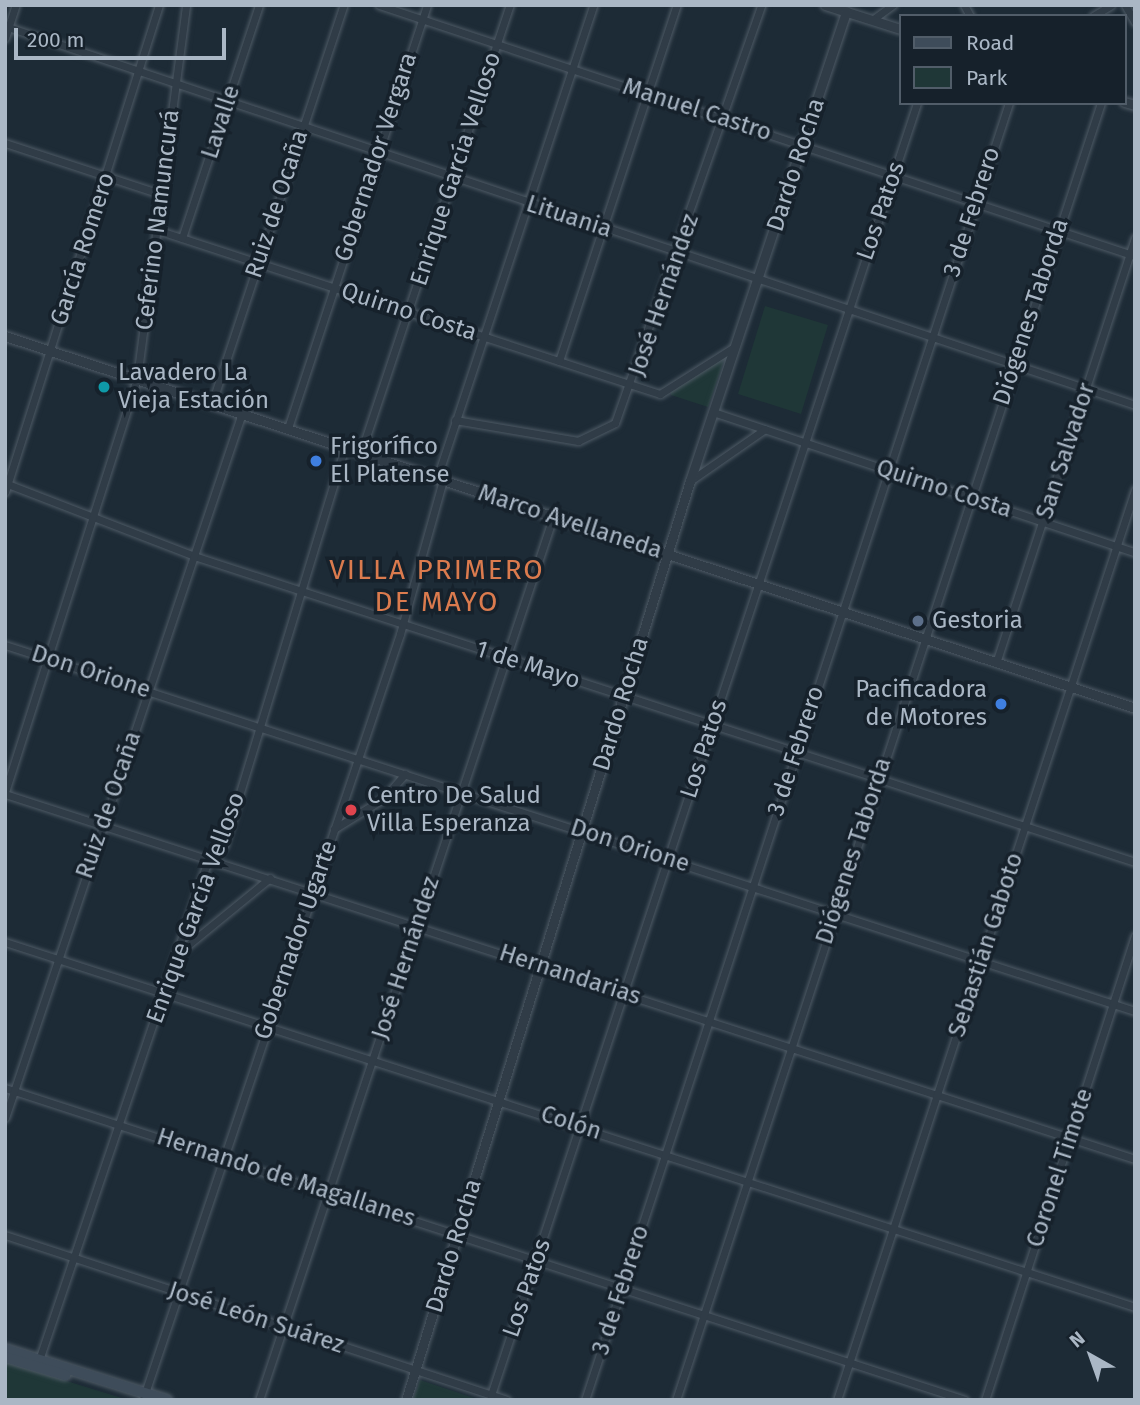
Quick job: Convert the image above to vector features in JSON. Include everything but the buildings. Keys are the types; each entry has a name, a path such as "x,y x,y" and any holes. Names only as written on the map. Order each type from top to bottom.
{"main road":[{"path":"5,1349 38,1363 144,1397 167,1400"},
{"path":"5,1357 38,1363"}],"street":[{"path":"5,38 16,5"},
{"name":"García Romero","path":"5,492 159,5"},
{"name":"Ceferino Namuncurá","path":"5,793 137,378 186,5"},
{"name":"Lavalle","path":"182,238 259,5"},
{"name":"Ruiz de Ocaña","path":"212,403 344,5"},
{"name":"Manuel Castro","path":"379,5 1132,256"},
{"name":"Gobernador Vergara","path":"288,428 426,5"},
{"name":"Enrique García Velloso","path":"361,452 510,5"},
{"name":"Gobernador Ugarte","path":"144,1397 402,624 455,419 593,5"},
{"path":"559,362 677,5"},
{"name":"José Hernández","path":"455,419 586,442 615,423 632,386 679,253 761,5"},
{"path":"825,5 898,28"},
{"path":"872,20 893,5"},
{"path":"1125,5 1135,22"},
{"name":"Dardo Rocha","path":"406,1400 667,555 846,12"},
{"name":"Lituania","path":"7,27 140,69 226,105 1135,405"},
{"name":"Los Patos","path":"491,1395 626,993 916,105"},
{"name":"3 de Febrero","path":"585,1400 886,470 1008,105"},
{"name":"Diógenes Taborda","path":"676,1400 1013,363 1100,105"},
{"path":"5,143 160,194"},
{"name":"Quirno Costa","path":"157,230 660,394 734,347"},
{"name":"San Salvador","path":"996,663 1132,256 1135,239"},
{"name":"Marco Avellaneda","path":"5,335 1135,708"},
{"name":"Quirno Costa","path":"713,412 1135,552"},
{"name":"Ruiz de Ocaña","path":"5,1118 55,958 149,691 242,413"},
{"path":"691,481 765,429"},
{"name":"Enrique García Velloso","path":"38,1363 163,991 214,858 260,726 298,589 345,447"},
{"name":"1 de Mayo","path":"7,483 194,556 1135,862"},
{"name":"Sebastián Gaboto","path":"837,1400 1135,490"},
{"name":"José Hernández","path":"259,1400 553,517"},
{"name":"Don Orione","path":"5,645 583,830 1135,1011"},
{"path":"334,830 384,798 405,775"},
{"name":"Hernandarias","path":"5,793 313,890 1135,1159"},
{"path":"177,954 270,878"},
{"name":"Coronel Timote","path":"985,1400 1135,936"},
{"name":"Colón","path":"5,942 498,1099 1135,1307"},
{"name":"Hernando de Magallanes","path":"5,1088 622,1286 965,1400"},
{"name":"José León Suárez","path":"5,1235 507,1400"}],"green space":[{"path":"765,306 828,325 801,414 738,394"},
{"path":"726,355 708,407 671,395 671,391"},
{"path":"5,1362 128,1400 5,1400"},
{"path":"420,1380 480,1400 413,1400"}],"place":[{"name":"Lavadero La Vieja Estación","path":"104,387"},
{"name":"Frigorífico El Platense","path":"316,461"},
{"name":"Gestoria","path":"918,621"},
{"name":"Pacificadora de Motores","path":"1001,704"},
{"name":"Centro De Salud Villa Esperanza","path":"351,810"}],"district":[{"name":"VILLA PRIMERO DE MAYO","path":"437,586"}]}
